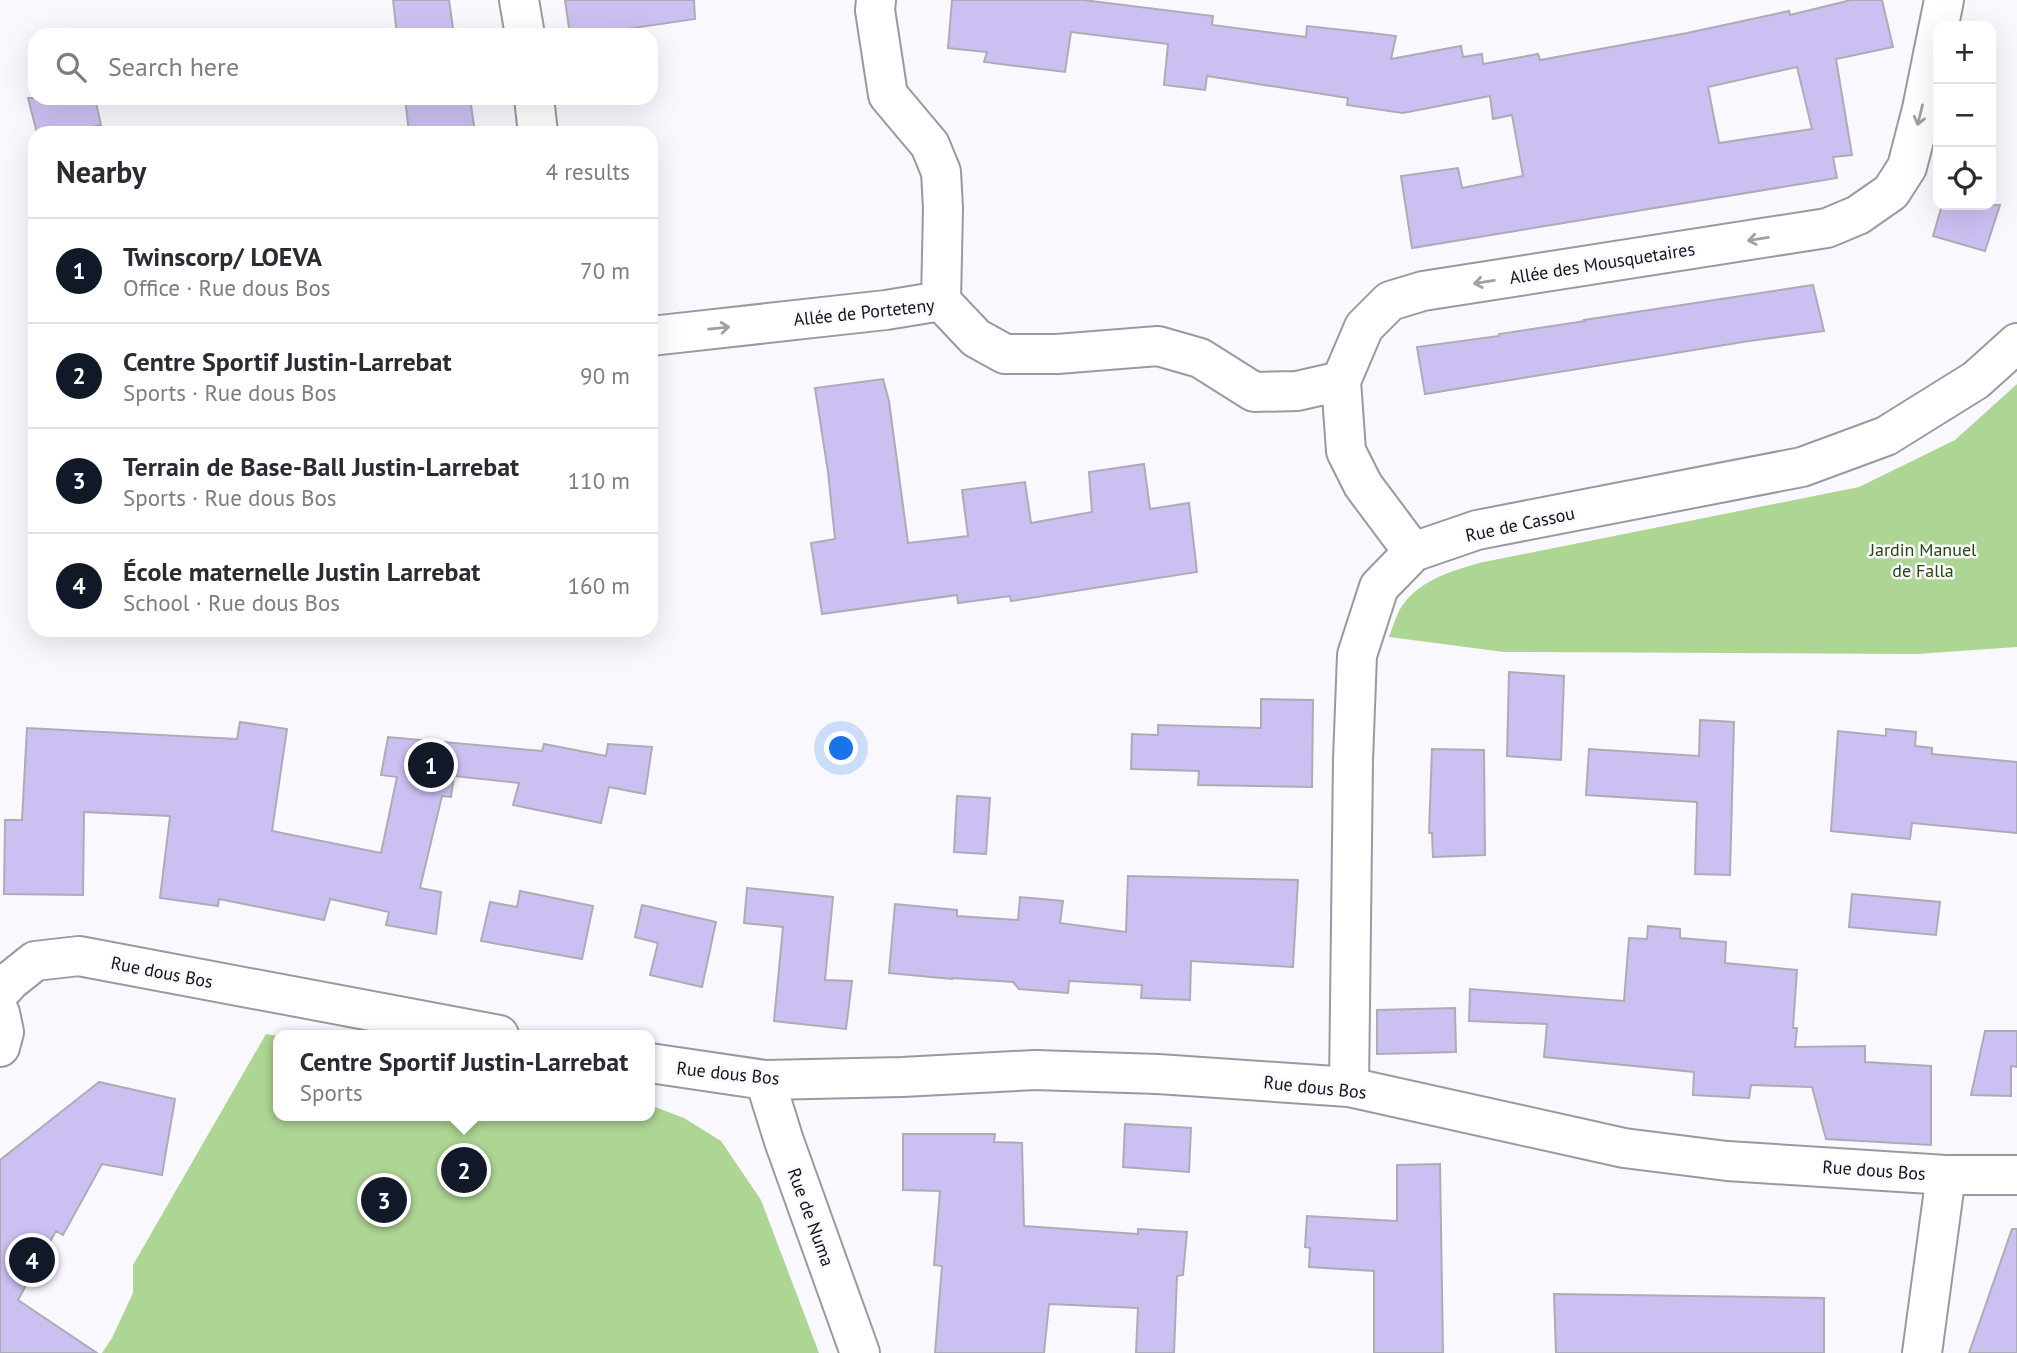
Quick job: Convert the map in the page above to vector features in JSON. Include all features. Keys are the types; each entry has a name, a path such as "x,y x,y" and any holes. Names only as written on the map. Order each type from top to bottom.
{"street":[{"path":"519,0 524,28"},
{"path":"876,0 875,10 888,96 930,145 941,172 941,301"},
{"name":"Allée des Mousquetaires","path":"1413,552 1363,485 1346,451 1341,380 1363,327 1390,301 1423,292 1827,228 1858,215 1891,192 1907,167 1944,0"},
{"path":"535,105 537,126"},
{"name":"Allée de Porteteny","path":"658,335 886,310 941,301 976,338 1005,354 1057,354 1158,346 1200,358 1254,392 1297,391 1341,380"},
{"name":"Rue de Cassou","path":"1349,1087 1357,655 1378,587 1413,552 1477,530 1718,485 1802,467 1829,458 1886,436 1928,411 1976,380 2017,343"},
{"name":"Rue dous Bos","path":"0,992 35,961 79,956 472,1030"},
{"path":"0,1013 4,1032 0,1047"},
{"name":"Rue dous Bos","path":"655,1064 765,1080 1035,1070 1158,1074 1349,1087 1624,1148 1727,1161 1946,1175 2017,1175"},
{"name":"Rue de Numa","path":"765,1080 783,1140 860,1353"},
{"path":"1922,1353 1946,1175"}],"green space":[{"name":"Jardin Manuel de Falla","path":"2017,384 2017,647 1917,654 1504,652 1389,637 1398,614 1414,592 1445,574 1479,563 1859,487 1955,440"},
{"path":"266,1034 273,1035 273,1121 655,1121 655,1107 684,1118 721,1141 761,1200 819,1353 102,1353 133,1293 133,1265"}],"building":[{"path":"393,0 449,0 453,28 396,28"},
{"path":"565,0 694,0 695,19 634,28 569,28"},
{"path":"952,0 1083,0 1213,16 1212,25 1306,37 1307,26 1396,36 1391,59 1461,46 1463,57 1482,54 1483,64 1538,54 1540,60 1789,11 1790,15 1851,0 1882,0 1893,47 1836,59 1852,155 1833,157 1837,178 1412,248 1401,176 1458,168 1462,188 1523,176 1512,115 1493,119 1490,96 1403,113 1347,105 1348,98 1207,76 1205,90 1164,85 1168,44 1071,32 1065,72 984,62 987,52 948,48","holes":["1797,67 1812,129 1719,143 1708,87"]},
{"path":"30,105 97,105 101,125 97,126 35,126"},
{"path":"406,105 471,105 474,126 408,126"},
{"path":"1996,205 2000,205 1985,251 1933,236 1941,210 1996,210"},
{"path":"1813,285 1824,331 1425,394 1417,347"},
{"path":"883,379 889,401 908,543 968,536 962,490 1025,482 1031,523 1092,512 1089,472 1144,464 1150,509 1189,503 1197,572 1011,601 1010,596 958,603 957,595 822,614 811,543 835,539 815,388"},
{"path":"1509,672 1564,676 1561,760 1507,756"},
{"path":"1261,699 1313,700 1312,787 1198,785 1199,771 1131,769 1132,734 1158,735 1158,725 1261,728"},
{"path":"1700,720 1734,722 1730,875 1695,874 1697,802 1586,795 1589,749 1699,756"},
{"path":"240,722 287,729 272,831 381,853 397,777 381,775 388,737 542,751 544,744 606,756 608,744 652,747 645,794 609,787 601,823 513,805 519,783 454,776 451,797 442,796 420,888 441,892 436,934 386,925 389,912 330,899 324,920 219,899 218,906 160,898 170,816 84,812 83,895 4,894 5,820 22,820 27,728 237,739"},
{"path":"1886,729 1916,732 1915,746 1932,748 1932,754 2017,762 2017,833 1912,823 1910,839 1831,831 1838,731 1886,736"},
{"path":"1432,749 1484,750 1485,855 1433,857 1432,833 1429,833"},
{"path":"957,796 990,798 986,854 954,852"},
{"path":"1128,876 1298,880 1293,967 1191,961 1190,1000 1141,998 1142,985 1069,981 1068,993 1019,989 1013,982 889,973 895,904 957,910 957,916 1018,920 1020,897 1063,901 1060,923 1126,932"},
{"path":"747,888 833,897 825,980 852,981 846,1029 774,1021 783,927 744,923"},
{"path":"520,891 593,906 582,959 481,941 490,902 517,907"},
{"path":"1852,894 1940,902 1936,935 1849,927"},
{"path":"642,905 716,922 702,987 650,975 658,943 635,937"},
{"path":"1648,926 1680,929 1680,938 1726,942 1725,963 1797,970 1793,1028 1797,1028 1795,1047 1865,1046 1865,1062 1931,1066 1931,1145 1826,1139 1812,1087 1751,1085 1749,1098 1693,1095 1694,1072 1544,1057 1547,1024 1469,1021 1470,989 1624,1001 1629,938 1647,939"},
{"path":"1455,1008 1456,1052 1377,1054 1377,1010"},
{"path":"1985,1031 2017,1031 2017,1067 2011,1066 2011,1096 1971,1095"},
{"path":"99,1082 175,1099 162,1175 102,1164 63,1235 56,1231 18,1300 97,1353 0,1353 0,1160"},
{"path":"1125,1124 1191,1128 1189,1172 1123,1167"},
{"path":"903,1134 995,1134 994,1142 1022,1143 1024,1226 1138,1234 1138,1229 1187,1232 1183,1275 1177,1276 1174,1353 1136,1353 1138,1308 1049,1304 1044,1353 935,1353 942,1266 934,1265 940,1191 903,1190"},
{"path":"1440,1164 1443,1353 1374,1353 1374,1271 1309,1267 1310,1248 1305,1247 1307,1216 1397,1221 1397,1165"},
{"path":"2012,1229 2017,1229 2017,1353 1969,1353"},
{"path":"1554,1294 1824,1298 1824,1353 1556,1353"}],"place":[{"name":"Twinscorp/ LOEVA","path":"431,765"},
{"name":"Centre Sportif Justin-Larrebat","path":"464,1170"},
{"name":"Terrain de Base-Ball Justin-Larrebat","path":"384,1200"},
{"name":"École maternelle Justin Larrebat","path":"32,1260"}]}
